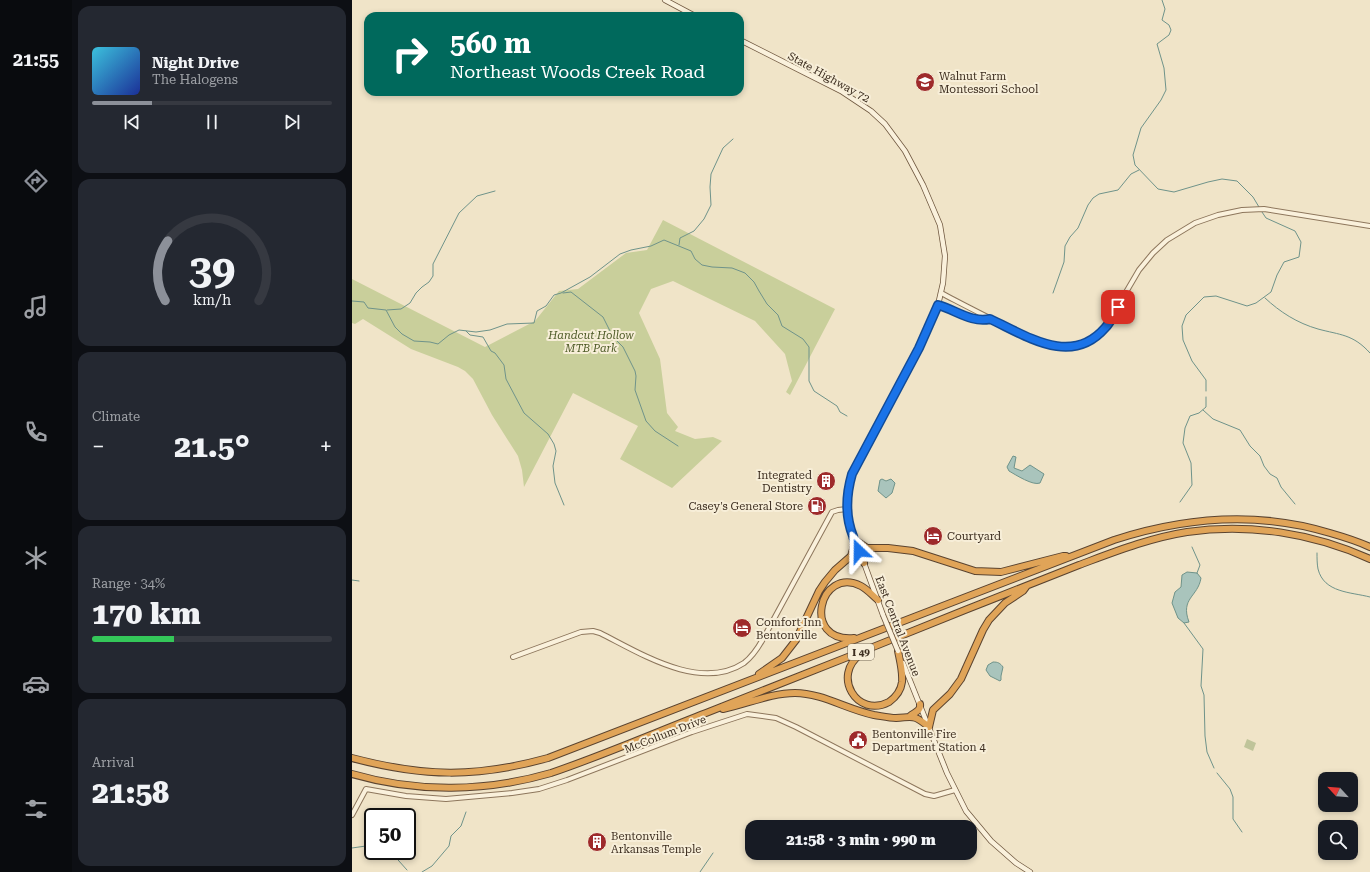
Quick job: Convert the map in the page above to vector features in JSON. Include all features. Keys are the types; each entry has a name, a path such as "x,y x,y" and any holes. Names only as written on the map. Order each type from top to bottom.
{"highway":[{"name":"I 49","path":"352,758 407,770 436,773 493,771 521,766 575,749 1114,540 1144,531 1184,522 1227,519 1291,523 1339,536 1370,547"},
{"name":"I 49","path":"352,774 392,783 419,786 474,787 501,785 527,780 559,770 869,649 1027,585 1126,547 1152,539 1188,532 1234,529 1260,530 1288,534 1332,545 1370,559"},
{"path":"731,689 770,668 782,658 796,640 819,591 825,582 835,570 851,556 854,549 854,539"},
{"path":"854,539 867,548 888,548 913,551 975,571 1001,572 1063,556 1070,557"},
{"path":"851,556 860,556 864,562"},
{"path":"862,637 843,638 828,630 823,623 821,615 822,601 830,590 838,585 848,583 860,586 878,600"},
{"path":"910,716 920,720 929,727 933,710 950,694 961,679 989,620 1005,603 1023,591 1027,585"},
{"path":"869,649 859,656 851,665 847,675 847,681 848,687 854,697 865,704 874,706 891,700 900,689 902,676 898,651"},
{"path":"706,712 732,707 775,695 794,693 814,695 864,713 895,718 910,716 920,708 920,704"}],"main road":[{"path":"664,0 687,12"},
{"name":"State Highway 72","path":"744,42 853,98 871,111 885,124 899,142"},
{"name":"East Central Avenue","path":"899,142 923,185 940,225 945,256 945,273 938,305 919,348 854,470 849,486 847,509 848,518 854,539 883,615 954,790 966,811 982,832 1001,851 1030,872"}],"street":[{"path":"941,293 990,319 1048,345 1063,348 1086,343 1099,335 1105,328 1139,270 1158,247 1195,223 1218,215 1242,210 1267,209 1370,226"},
{"path":"938,305 973,320 990,319"},
{"path":"513,657 582,632 593,631 668,666 707,674 732,670 754,654 763,640 832,512 847,509"},
{"name":"McCollum Drive","path":"352,816 366,789 406,796 446,799 495,796 539,789 567,780 692,732 747,714 776,718 925,794 934,796 954,790"}],"green space":[{"name":"Handcut Hollow MTB Park","path":"663,220 835,309 790,395 786,392 792,381 785,354 755,321 673,281 651,289 639,313 660,359 667,413 678,427 675,431 695,439 713,437 722,441 672,488 620,459 638,426 573,393 524,487 522,470 518,456 492,415 473,379 465,371 411,349 363,319 355,324 352,323 352,279 485,347 535,321 559,291 578,289 626,253 647,250"},
{"path":"1247,739 1256,743 1253,751 1244,747"}],"water":[{"path":"1013,456 1016,457 1014,468 1022,471 1030,465 1044,474 1040,483 1037,484 1029,482 1009,471 1007,467"},
{"path":"882,479 886,481 891,479 895,483 892,493 886,498 878,491 880,480"},
{"path":"1187,572 1197,573 1201,578 1197,590 1190,598 1188,603 1187,614 1189,622 1184,623 1178,618 1172,603 1175,592 1181,587 1182,575"},
{"path":"993,662 999,663 1003,667 1000,681 990,676 986,670 988,665"}],"waterway":[{"path":"1162,0 1165,9 1162,20 1169,25 1171,30 1169,35 1157,44 1164,68 1166,90 1161,100 1141,128 1133,155 1135,165 1158,189 1174,192 1222,179 1237,181 1253,197 1259,207"},
{"path":"679,245 680,238 694,231 704,219 711,205 711,174 723,148 733,139"},
{"path":"1053,293 1064,262 1065,246 1070,237 1078,228 1088,205 1093,198 1099,194 1118,190 1131,174 1139,170"},
{"path":"387,310 401,309 410,303 416,293 429,282 433,276 433,264 459,213 477,196 495,191"},
{"path":"1206,391 1206,380 1192,361 1183,340 1182,326 1186,315 1204,297 1216,296 1247,306 1256,303 1271,292 1277,275 1284,262 1299,257 1301,242 1295,231 1266,218 1262,212"},
{"path":"352,301 364,302 368,308 386,310 395,327 402,334 414,341 438,344 449,335 459,330 476,332 490,330 507,324 534,323 537,311 546,306 554,295 561,293 590,277 620,254 651,246 664,240 691,251 695,259 702,265 732,268 745,273 754,282 767,304 778,315 782,326 803,339 809,347 809,381 814,391 837,406 840,412 847,416"},
{"path":"563,293 571,292 603,317 613,337 623,347 635,371 635,390 646,421 655,431 678,446"},
{"path":"1265,298 1277,308 1296,320 1310,327 1346,336 1358,342 1370,353"},
{"path":"466,331 470,335 483,337 491,351 495,353 504,365 506,379 524,413 548,434 554,444 556,451 553,466 555,483 564,505"},
{"path":"1180,502 1192,485 1191,463 1183,443 1185,428 1190,416 1199,413 1206,407 1206,397"},
{"path":"1203,410 1213,419 1240,430 1250,446 1260,456 1264,466 1270,474 1277,478 1281,487 1295,504"},
{"path":"1192,547 1200,565 1197,573"},
{"path":"1317,553 1318,569 1321,577 1326,583 1339,590 1370,597"},
{"path":"352,580 359,581"},
{"path":"1184,623 1203,649 1201,686 1204,695 1205,736 1207,752 1214,768"},
{"path":"1217,773 1230,789 1233,797 1233,819 1242,832"},
{"path":"422,872 432,866 449,846 451,836 461,826 466,812"},
{"path":"352,848 364,846"},
{"path":"700,872 713,853"},
{"path":"398,860 407,870"}],"place":[{"name":"Walnut Farm Montessori School","path":"925,82"},
{"name":"Integrated Dentistry","path":"826,481"},
{"name":"Casey's General Store","path":"817,506"},
{"name":"Courtyard","path":"933,536"},
{"name":"Comfort Inn Bentonville","path":"742,628"},
{"name":"Bentonville Fire Department Station 4","path":"858,740"},
{"name":"Bentonville Arkansas Temple","path":"597,842"}],"route":[{"path":"859,551 852,534 847,509 847,497 852,474 919,348 938,305 973,320 990,319 1048,345 1063,348 1086,343 1099,335 1109,323 1118,307"}]}
